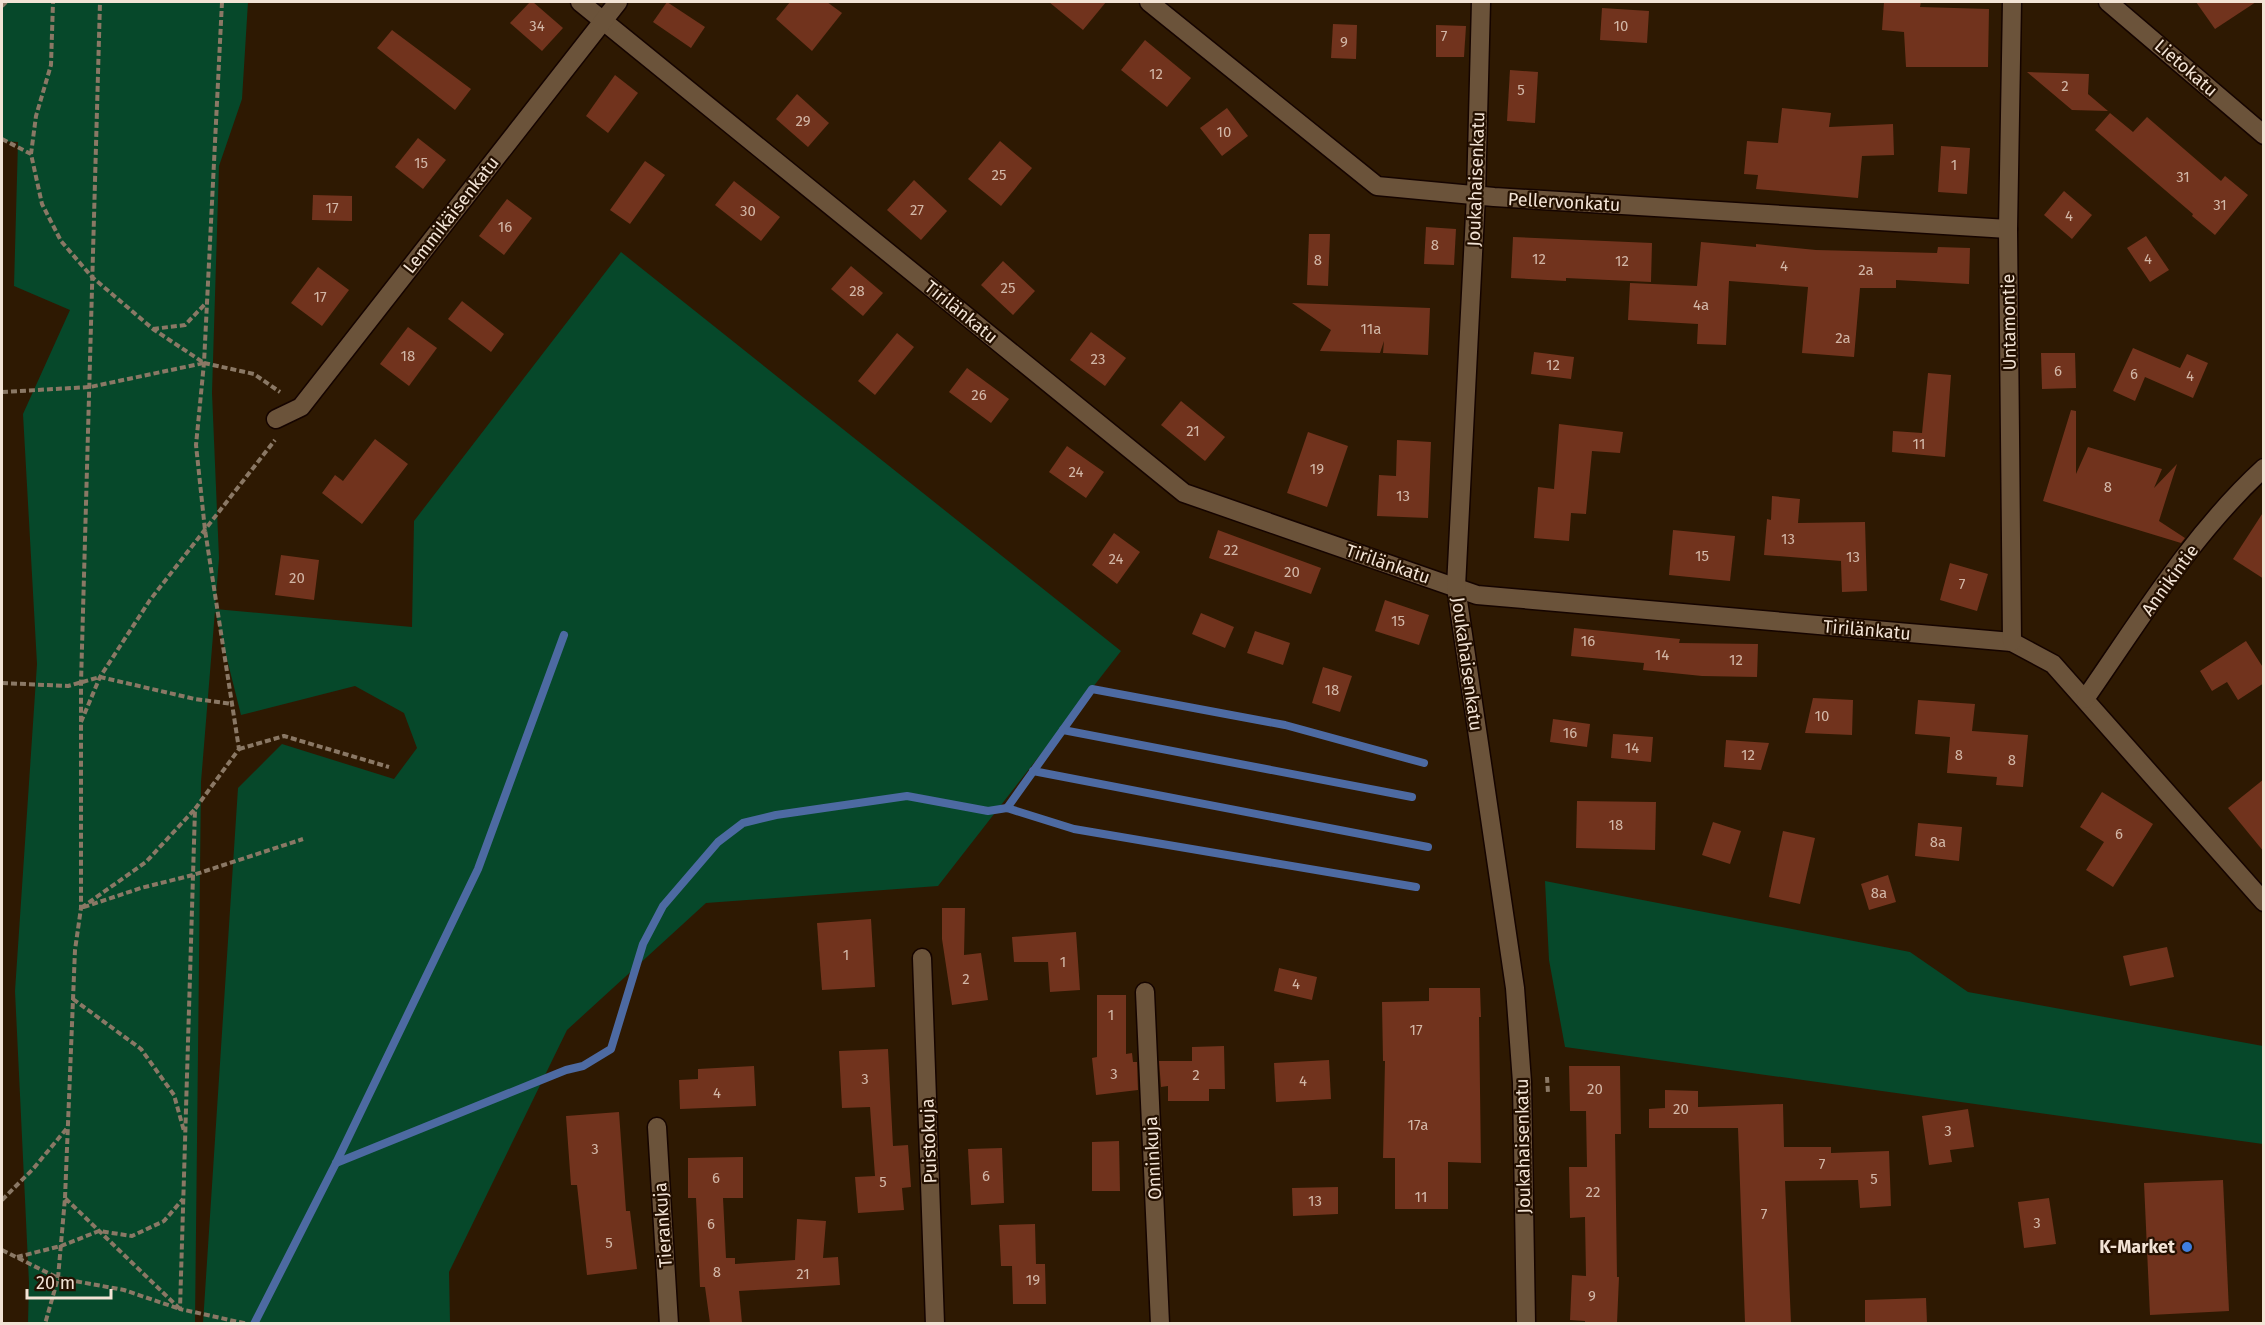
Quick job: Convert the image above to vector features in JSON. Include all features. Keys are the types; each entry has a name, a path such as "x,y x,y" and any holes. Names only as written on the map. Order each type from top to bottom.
{"street":[{"name":"Tirilänkatu","path":"580,2 1184,494 1477,595 2013,642 2053,664 2264,902"},
{"name":"Lemmikäisenkatu","path":"276,419 301,407 618,2"},
{"name":"Pellervonkatu","path":"1149,2 1377,186 1476,195 2008,229"},
{"name":"Joukahaisenkatu","path":"1481,2 1476,195 1456,587 1515,988 1522,1082 1526,1323"},
{"name":"Untamontie","path":"2012,2 2008,229 2013,642"},
{"name":"Lietokatu","path":"2108,2 2264,135"},
{"name":"Annikintie","path":"2085,699 2184,559 2236,493 2264,468"},
{"name":"Puistokuja","path":"922,958 935,1323"},
{"name":"Onninkuja","path":"1145,992 1160,1323"},
{"name":"Tierankuja","path":"657,1127 669,1323"}],"path":[{"path":"2,6 6,2"},
{"path":"53,2 51,65 36,116 31,154 42,204 61,241 92,277 153,329 204,363 254,374 301,407 150,600 100,677 80,723"},
{"path":"45,1323 58,1278 61,1246 75,950 81,908 80,723 100,2"},
{"path":"222,2 204,363 196,445 205,530 239,749"},
{"path":"2,139 31,154"},
{"path":"153,329 185,325 207,302"},
{"path":"2,392 90,387 204,363"},
{"path":"2,683 68,686 100,677 195,699 232,704"},
{"path":"81,908 146,862 195,809 239,749 284,736 390,767"},
{"path":"180,1309 195,809"},
{"path":"81,908 303,839"},
{"path":"73,999 141,1049 174,1095 185,1138"},
{"path":"1546,1068 1548,1104"},
{"path":"2,1200 33,1169 68,1127"},
{"path":"65,1198 180,1309"},
{"path":"16,1257 61,1246 99,1231 132,1236 164,1221 184,1198"},
{"path":"2,1250 58,1278 124,1290 180,1309 248,1323"}],"green space":[{"path":"2,2 248,2 242,99 219,166 212,393 219,558 215,609 412,627 414,521 621,252 1121,651 938,886 706,903 567,1030 449,1272 450,1323 203,1323 238,788 282,744 394,779 417,748 404,713 355,686 241,715 215,611 201,782 195,1323 28,1323 29,1283 15,991 37,664 23,414 70,310 14,286 18,142 2,141"},
{"path":"1545,881 1910,952 1968,992 2263,1046 2263,1144 1565,1047 1549,960"}],"building":[{"path":"530,2 533,2 563,28 542,51 510,23"},
{"path":"667,2 705,27 691,48 653,22"},
{"path":"790,2 827,2 842,13 812,51 776,19"},
{"path":"1049,2 1106,2 1083,30"},
{"path":"1884,2 1921,2 1920,7 1989,9 1988,67 1906,67 1904,32 1882,30"},
{"path":"2196,2 2256,2 2215,29"},
{"path":"1602,8 1649,11 1647,43 1600,40"},
{"path":"1333,24 1357,25 1356,59 1331,58"},
{"path":"1436,25 1466,26 1464,57 1436,57"},
{"path":"392,30 471,89 455,110 377,48"},
{"path":"1145,40 1191,78 1167,107 1121,70"},
{"path":"1510,70 1538,72 1535,123 1507,121"},
{"path":"2027,72 2089,74 2088,94 2108,111 2072,110"},
{"path":"615,75 638,93 608,133 586,116"},
{"path":"797,94 829,123 808,147 776,119"},
{"path":"1227,108 1248,136 1222,156 1200,128"},
{"path":"1782,108 1831,113 1829,127 1893,124 1894,155 1862,156 1858,198 1756,189 1758,175 1744,174 1747,141 1778,143"},
{"path":"2110,113 2133,132 2147,117 2221,181 2225,176 2248,195 2215,235 2095,130"},
{"path":"418,138 446,160 423,189 395,167"},
{"path":"1000,141 1032,168 1001,206 968,179"},
{"path":"1941,146 1970,148 1967,194 1938,192"},
{"path":"645,161 665,175 630,224 610,210"},
{"path":"914,180 947,211 921,240 887,210"},
{"path":"734,181 780,217 761,241 715,205"},
{"path":"2064,191 2092,215 2072,239 2044,215"},
{"path":"313,195 352,196 352,221 312,220"},
{"path":"507,199 532,218 504,255 479,236"},
{"path":"1426,227 1456,229 1454,265 1424,264"},
{"path":"1309,234 1330,234 1328,286 1307,285"},
{"path":"2146,236 2169,270 2150,282 2127,248"},
{"path":"1513,237 1652,243 1651,282 1511,278"},
{"path":"1701,242 1756,247 1756,244 1816,250 1937,253 1938,247 1970,248 1969,284 1896,280 1896,288 1860,288 1854,357 1802,353 1808,287 1729,281 1726,345 1697,344 1698,324 1628,320 1630,283 1697,286"},
{"path":"1003,261 1035,291 1013,315 981,285"},
{"path":"851,266 883,293 863,316 831,289"},
{"path":"318,267 349,290 322,326 291,303"},
{"path":"462,301 504,334 491,352 448,319"},
{"path":"1292,303 1430,308 1428,355 1383,353 1384,341 1380,353 1320,351 1331,330"},
{"path":"408,327 437,348 409,386 380,364"},
{"path":"1091,332 1126,358 1105,386 1070,360"},
{"path":"897,333 914,347 875,395 858,381"},
{"path":"2133,348 2180,368 2187,354 2208,363 2193,398 2145,377 2135,401 2113,391"},
{"path":"1534,352 1574,357 1571,379 1531,374"},
{"path":"2041,353 2075,353 2076,388 2042,389"},
{"path":"967,368 1009,399 991,423 949,392"},
{"path":"1928,373 1951,375 1945,457 1892,452 1893,431 1922,433"},
{"path":"1181,401 1225,437 1205,461 1161,425"},
{"path":"2071,410 2076,411 2076,474 2088,447 2162,469 2154,488 2177,464 2159,521 2185,538 2181,543 2043,501"},
{"path":"1559,424 1623,432 1620,453 1592,451 1586,514 1571,513 1569,541 1534,538 1538,487 1554,489"},
{"path":"1308,432 1348,446 1327,507 1287,493"},
{"path":"375,439 408,464 362,524 322,493 335,475 343,481"},
{"path":"1397,440 1431,442 1428,518 1377,516 1379,475 1396,476"},
{"path":"1067,446 1104,472 1086,498 1049,472"},
{"path":"1772,496 1800,499 1798,523 1865,522 1867,591 1842,592 1841,561 1764,555 1767,519 1771,520"},
{"path":"2264,511 2264,579 2233,559"},
{"path":"1218,530 1321,568 1311,594 1209,558"},
{"path":"1673,530 1735,536 1730,581 1669,575"},
{"path":"1114,533 1140,552 1117,584 1092,565"},
{"path":"281,555 319,560 314,600 275,595"},
{"path":"1950,563 1988,574 1977,611 1940,600"},
{"path":"1385,600 1429,615 1419,645 1375,631"},
{"path":"1201,613 1234,627 1225,648 1192,634"},
{"path":"1574,628 1680,639 1679,643 1758,644 1757,677 1702,676 1643,670 1644,663 1571,656"},
{"path":"1255,631 1290,643 1283,665 1247,653"},
{"path":"2246,641 2264,669 2264,683 2238,700 2227,682 2212,691 2200,671"},
{"path":"1323,667 1352,676 1340,712 1312,703"},
{"path":"1813,698 1853,700 1852,735 1805,733"},
{"path":"1918,700 1975,704 1972,731 2028,735 2023,787 1996,785 1997,777 1947,773 1950,737 1915,734"},
{"path":"1553,719 1590,724 1587,747 1550,742"},
{"path":"1613,734 1653,737 1651,762 1611,758"},
{"path":"1726,740 1769,743 1761,770 1724,767"},
{"path":"2264,779 2264,852 2228,808"},
{"path":"2102,792 2153,824 2113,887 2086,870 2104,842 2080,827"},
{"path":"1577,801 1656,802 1655,850 1576,848"},
{"path":"1713,822 1741,831 1730,864 1702,855"},
{"path":"1918,823 1962,827 1959,861 1915,856"},
{"path":"1783,831 1815,838 1800,904 1769,897"},
{"path":"1888,875 1896,902 1869,910 1861,884"},
{"path":"942,908 965,908 964,955 981,953 988,1000 952,1005 942,939"},
{"path":"871,919 875,987 822,990 817,923"},
{"path":"1076,932 1080,990 1050,992 1048,962 1014,962 1012,937"},
{"path":"2167,947 2174,977 2130,986 2123,956"},
{"path":"1279,968 1317,977 1312,1000 1274,991"},
{"path":"1429,988 1480,988 1481,1163 1448,1162 1448,1209 1395,1209 1395,1158 1383,1158 1385,1061 1383,1061 1382,1002 1429,1001"},
{"path":"1097,995 1126,995 1126,1054 1132,1053 1133,1062 1137,1062 1138,1090 1096,1095 1092,1058 1097,1057"},
{"path":"1224,1046 1225,1089 1209,1089 1209,1101 1168,1101 1168,1086 1161,1087 1159,1061 1192,1061 1192,1047"},
{"path":"888,1049 893,1146 908,1145 911,1187 902,1188 904,1210 858,1213 855,1177 875,1176 870,1107 842,1108 839,1051"},
{"path":"1329,1060 1331,1099 1276,1102 1274,1063"},
{"path":"754,1066 756,1106 680,1109 679,1080 698,1079 698,1069"},
{"path":"1569,1066 1620,1066 1621,1134 1615,1134 1617,1277 1619,1277 1617,1323 1585,1323 1585,1321 1570,1320 1572,1275 1586,1276 1585,1217 1570,1218 1569,1167 1587,1167 1586,1111 1570,1111"},
{"path":"1665,1090 1698,1091 1698,1107 1783,1104 1784,1147 1831,1147 1831,1153 1889,1151 1891,1206 1860,1208 1858,1180 1785,1181 1791,1323 1745,1323 1738,1128 1649,1128 1649,1109 1665,1108"},
{"path":"1968,1109 1974,1147 1950,1150 1952,1162 1929,1165 1922,1116"},
{"path":"619,1112 626,1211 630,1211 637,1269 587,1275 577,1185 571,1185 566,1116"},
{"path":"1119,1141 1120,1191 1092,1191 1092,1142"},
{"path":"1002,1148 1004,1203 971,1205 968,1149"},
{"path":"743,1157 743,1198 723,1198 726,1258 735,1258 735,1264 795,1260 797,1219 826,1221 823,1258 838,1257 840,1285 739,1291 742,1323 710,1323 705,1287 700,1287 696,1198 688,1198 688,1158"},
{"name":"K-Market","path":"2223,1180 2229,1311 2150,1315 2144,1183"},
{"path":"1338,1187 1338,1214 1293,1216 1292,1188"},
{"path":"2049,1198 2056,1244 2024,1248 2018,1202"},
{"path":"1035,1224 1036,1264 1045,1264 1046,1304 1013,1304 1012,1266 1001,1266 999,1225"},
{"path":"1926,1298 1927,1323 1865,1323 1865,1300"}],"waterway":[{"path":"254,1324 336,1163 478,869 564,635"},
{"path":"1007,808 1092,689 1285,725 1424,763"},
{"path":"1063,730 1412,797"},
{"path":"1033,771 1428,847"},
{"path":"336,1163 566,1070 583,1066 611,1049 643,944 663,906 718,842 743,823 776,815 907,796 988,811 1007,808 1074,829 1416,887"}],"place":[{"name":"K-Market","path":"2187,1247"}]}
